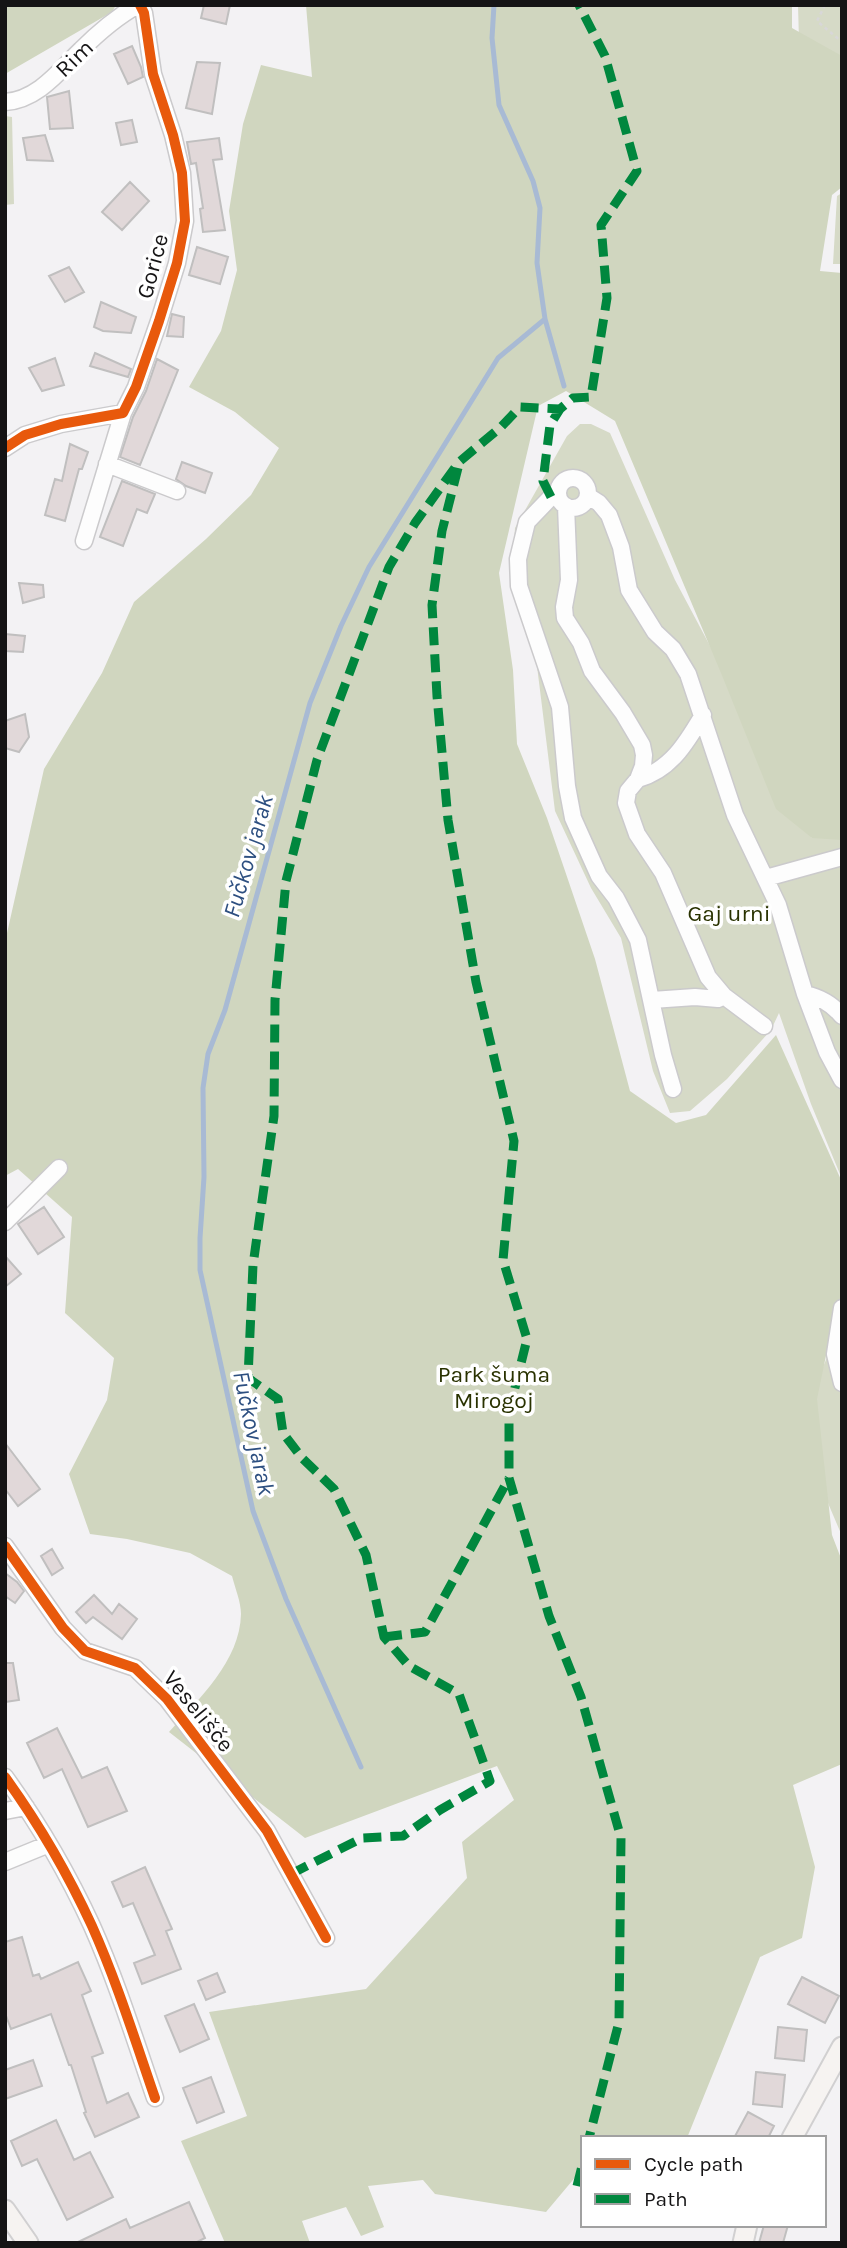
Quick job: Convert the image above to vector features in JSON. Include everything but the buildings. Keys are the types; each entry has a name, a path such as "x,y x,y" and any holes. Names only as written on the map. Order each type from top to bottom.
{"main road":[{"path":"793,2136 842,2047"},
{"path":"5,2210 27,2243"}],"street":[{"name":"Rim","path":"5,102 22,98 50,81 83,48 139,5"},
{"name":"Gorice","path":"84,541 123,412 159,321 177,263 185,221 182,173 153,74 146,23 139,5"},
{"path":"5,448 25,435 61,424 123,412"},
{"path":"107,464 177,491"},
{"path":"764,1026 724,996 708,977 663,873 637,834 626,803 628,791 638,779 644,755 642,745 623,713 592,671 581,643 565,618 564,607 569,580 560,486 565,480 580,480 586,486 588,496 609,514 621,547 629,590 655,632 673,649 688,674 735,815 778,905 805,993 827,1052 842,1080"},
{"path":"588,496 581,506 574,508 551,497 527,522 518,559 519,586 560,707 567,786 573,818 600,876 623,909 639,940 663,1055 673,1089"},
{"path":"638,779 666,765 679,752 703,715"},
{"path":"766,878 842,857"},
{"path":"805,993 816,996 842,1016"},
{"path":"652,1000 695,997 718,999 724,996"},
{"path":"5,1222 59,1168"},
{"path":"842,1307 835,1354 842,1383"},
{"name":"Veselišče","path":"5,1546 63,1628 85,1651 135,1668 167,1699 267,1831 326,1938"},
{"path":"5,1777 49,1843 92,1926 155,2098"},
{"path":"5,1811 26,1807"},
{"path":"5,1862 49,1843"}],"path":[{"path":"825,5 817,21 842,42"}],"green space":[{"path":"5,5 116,5 112,12 5,74"},
{"name":"Park šuma Mirogoj","path":"306,5 792,5 792,28 842,56 842,187 832,195 820,271 842,273 842,840 812,838 776,809 615,421 566,391 538,406 499,573 513,670 517,744 547,818 595,959 630,1091 676,1123 706,1115 776,1035 842,1182 842,1332 828,1346 817,1399 832,1535 842,1561 842,1764 793,1785 815,1867 802,1938 760,1957 688,2136 581,2136 581,2170 546,2212 435,2194 423,2180 368,2186 384,2227 361,2236 346,2207 302,2221 310,2243 225,2243 181,2141 247,2116 209,2012 366,1989 467,1878 462,1842 514,1800 497,1766 305,1838 169,1732 216,1678 234,1648 241,1614 238,1595 232,1576 190,1553 90,1534 69,1474 107,1400 114,1358 65,1313 72,1217 18,1169 5,1176 5,942 44,769 102,673 134,602 206,539 251,495 279,448 235,412 189,387 221,331 237,270 229,211 243,124 261,65 312,77"},
{"path":"798,5 842,5 842,61 799,41"},
{"path":"5,116 12,117 14,204 5,205"},
{"path":"842,193 842,264 833,264 837,196"},
{"name":"Gaj urni","path":"580,424 591,424 610,433 675,580 812,838 842,834 842,1179 811,1104 779,1013 771,1030 727,1079 690,1111 670,1113 653,1071 621,938 591,888 555,811 535,650 512,576 515,528 567,436"},
{"path":"842,1321 842,1536 797,1430"}],"waterway":[{"name":"Fučkov jarak","path":"361,1767 286,1599 253,1511 200,1270 204,1177 203,1088 208,1054 225,1010 310,703 341,626 369,567 498,358 545,319 537,263 540,208 533,181 499,105 492,38 494,5"},
{"path":"545,319 564,386"}],"marked path":[{"path":"551,497 543,481 550,425 560,409 573,398 591,397 607,298 601,225 637,171 605,56 579,5"},
{"path":"291,1874 362,1838 403,1836 440,1810 490,1781 459,1694 409,1666 384,1637 366,1555 334,1489 302,1458 283,1433 278,1399 248,1378 253,1265 274,1116 275,1000 286,881 317,760 389,567 415,523 459,462 501,427 520,407 560,409"},
{"path":"458,468 442,531 432,605 448,820 476,982 514,1141 503,1260 527,1339 509,1412 509,1478 549,1616 581,1697 621,1838 619,2022 590,2136"},
{"path":"384,1637 425,1632 509,1478"},
{"path":"577,2186 581,2170"}],"cycle path":[{"path":"5,448 25,435 61,424 123,413 136,387 177,263 185,221 182,173 153,74 144,13 140,5"},
{"path":"5,1546 63,1628 85,1651 135,1668 167,1699 267,1831 326,1938"},
{"path":"5,1777 52,1850 92,1926 118,1990 155,2098"}]}
